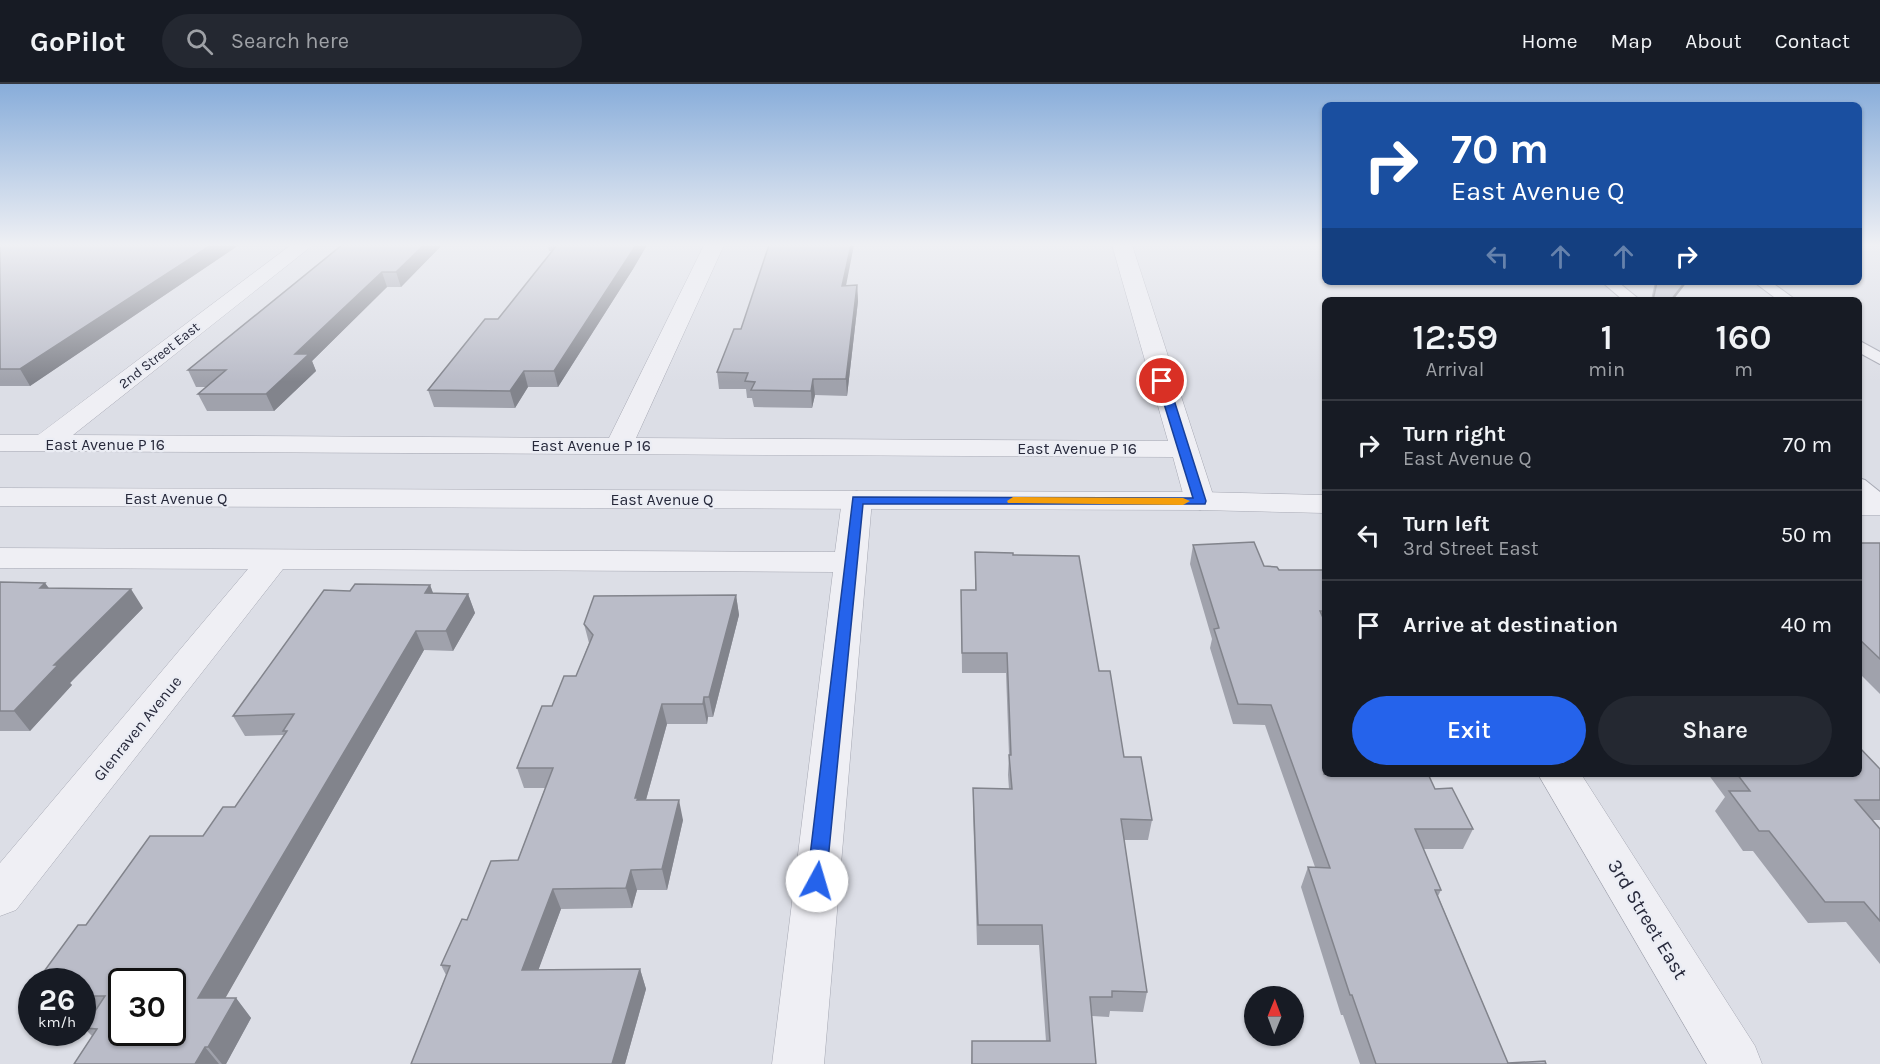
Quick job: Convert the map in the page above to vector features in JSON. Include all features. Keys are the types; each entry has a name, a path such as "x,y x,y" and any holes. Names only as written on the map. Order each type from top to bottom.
{"street":[{"name":"2nd Street East","path":"44,444 243,291"},
{"path":"619,445 692,291"},
{"path":"1136,291 1200,501"},
{"name":"East Avenue P 16","path":"0,443 1183,449"},
{"name":"East Avenue Q","path":"0,497 1200,501 1322,504"},
{"path":"798,1064 857,500"},
{"path":"1862,506 1880,504"},
{"path":"0,558 849,562"},
{"name":"Glenraven Avenue","path":"0,896 273,560"},
{"name":"3rd Street East","path":"1561,777 1736,1064"}],"lane":[{"path":"1862,348 1880,359"},
{"path":"1862,488 1880,504"}],"building":[{"path":"0,291 141,291 20,369 0,369"},
{"path":"286,291 362,291 295,354 309,354 266,394 198,394 226,370 188,370"},
{"path":"521,291 606,291 554,371 524,371 510,391 428,390 485,319 498,319"},
{"path":"754,291 856,291 846,379 813,379 811,391 751,390 755,382 745,381 748,373 717,372 734,329 741,329"},
{"path":"1655,291 1678,291 1673,297 1654,297"},
{"path":"1254,542 1264,566 1277,567 1279,570 1322,570 1322,611 1320,611 1322,616 1322,777 1429,777 1435,789 1452,788 1473,829 1415,829 1441,890 1435,890 1508,1063 1545,1061 1546,1064 1376,1064 1352,995 1350,995 1308,867 1330,868 1271,705 1238,704 1214,629 1219,628 1193,545"},
{"path":"1862,543 1880,543 1880,659 1862,642"},
{"path":"975,552 1079,556 1099,671 1110,671 1124,757 1141,757 1152,820 1121,819 1147,992 1112,991 1112,997 1090,997 1096,1064 972,1064 972,1041 1050,1041 1042,925 978,925 973,788 1012,789 1007,653 962,653 961,590 976,590"},
{"path":"0,582 45,583 40,588 131,589 54,665 58,665 14,711 0,711"},
{"path":"355,584 430,585 425,593 468,594 446,631 416,631 198,998 236,998 208,1047 205,1047 195,1064 74,1064 86,1046 96,1046 96,1010 105,996 96,996 96,968 47,968 78,925 86,925 150,836 203,836 223,807 235,807 287,731 283,731 294,714 233,716 324,590 350,591"},
{"path":"736,595 709,697 704,697 703,704 662,704 635,798 638,798 637,800 679,800 662,869 631,870 626,888 553,889 522,970 640,969 612,1064 411,1064 450,966 441,965 462,919 467,920 491,861 518,860 553,768 517,768 542,706 552,706 564,676 576,676 593,635 584,624 594,596"},
{"path":"1862,750 1880,769 1880,800 1855,800 1880,829 1880,921 1864,902 1825,902 1769,831 1759,831 1729,791 1750,791 1739,777 1862,777"}],"slow traffic":[{"path":"1013,501 1183,501"}],"route":[{"path":"817,881 857,500 1200,501 1162,381"}]}
